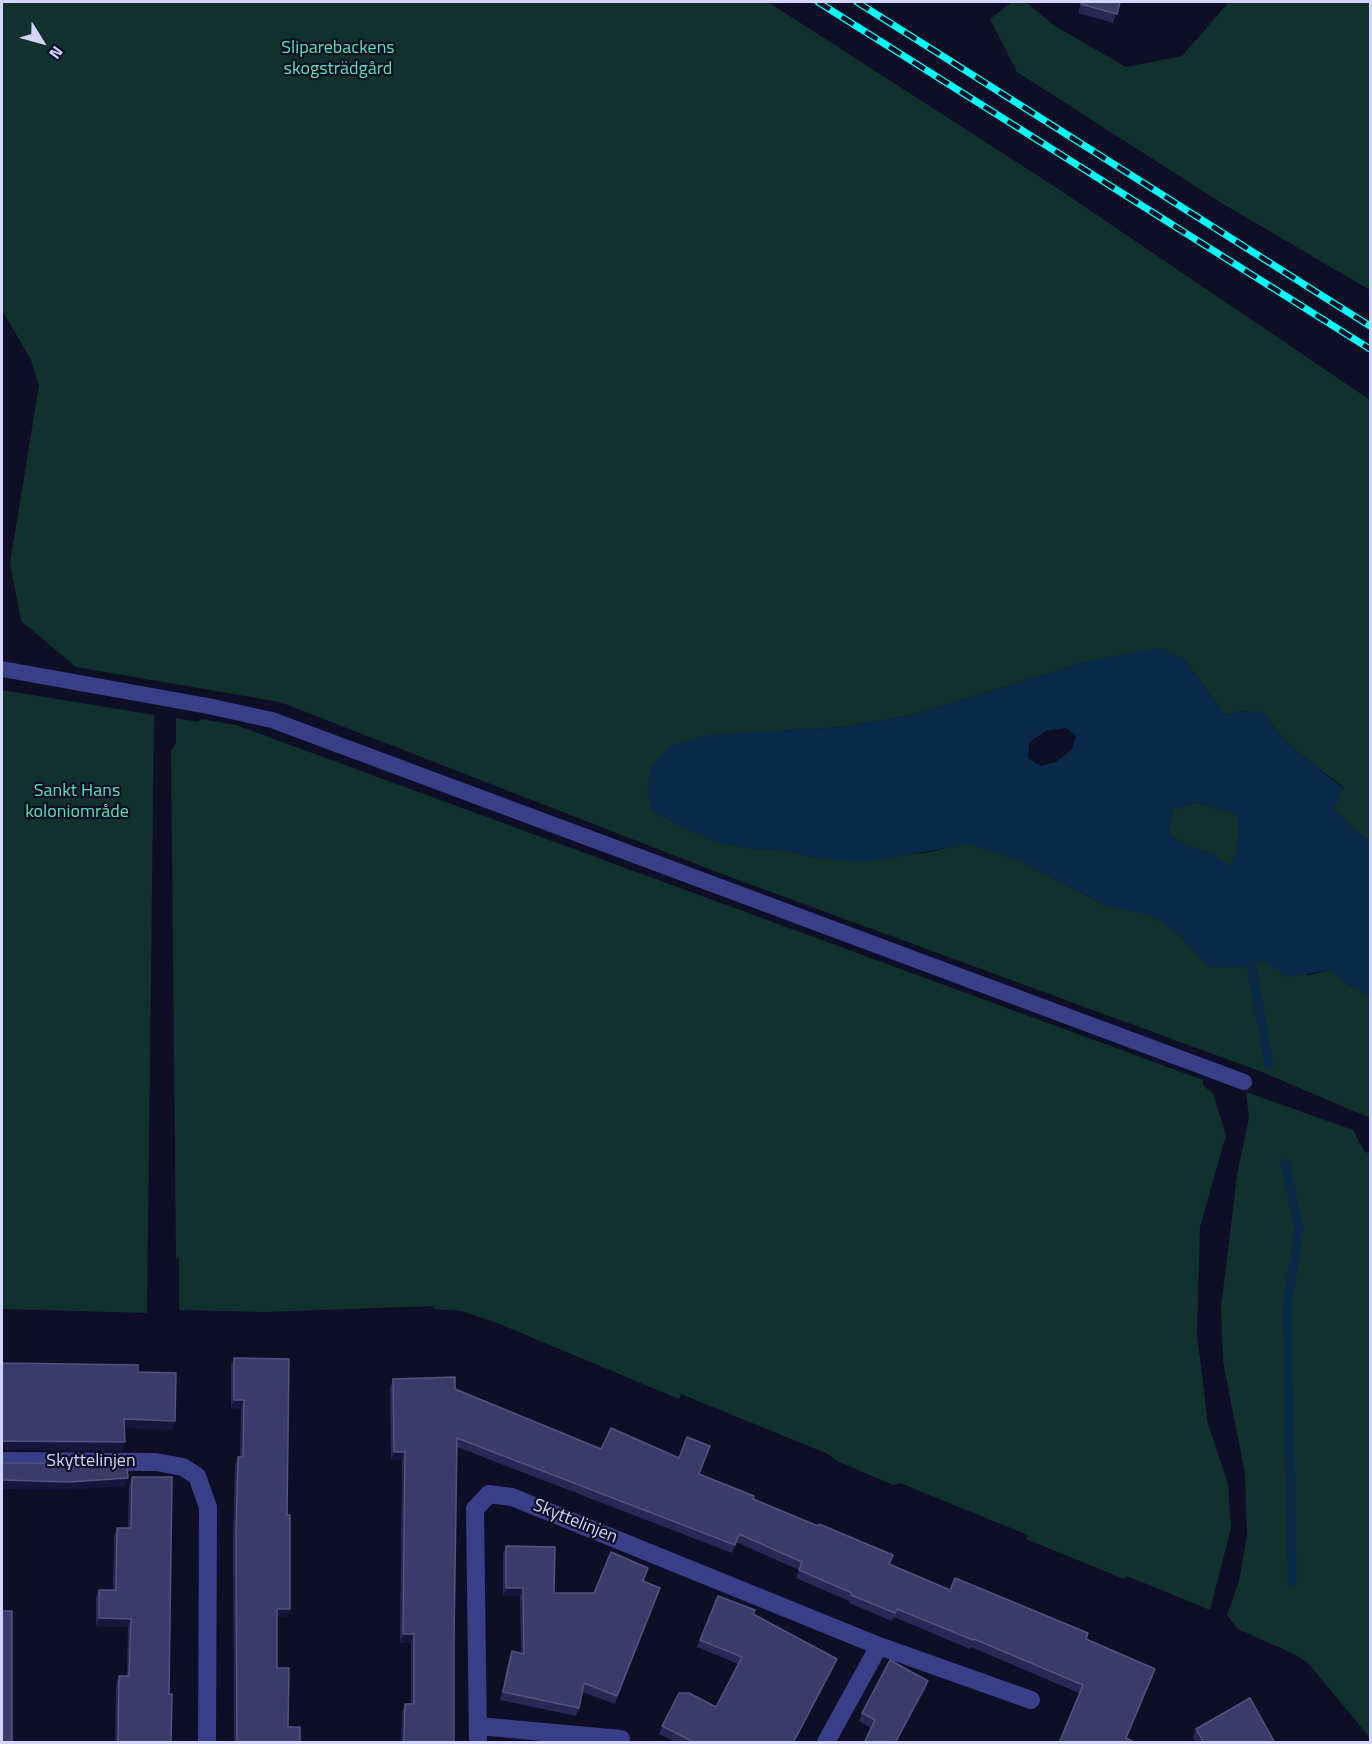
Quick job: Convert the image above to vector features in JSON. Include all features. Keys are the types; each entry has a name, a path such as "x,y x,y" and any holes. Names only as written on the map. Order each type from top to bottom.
{"street":[{"name":"Skyttelinjen","path":"2,1461 156,1462 183,1467 197,1476 208,1507 207,1743"},
{"name":"Skyttelinjen","path":"621,1739 478,1734 475,1509 489,1494 512,1497 879,1646 1031,1700"},
{"path":"825,1743 879,1646"}],"lane":[{"path":"2,669 208,706 272,720 1244,1082"}],"green space":[{"name":"Sliparebackens skogsträdgård","path":"2,2 768,2 1060,190 1370,400 1370,843 1333,809 1344,788 1301,755 1279,734 1263,713 1242,711 1225,715 1184,659 1092,660 913,715 843,727 778,731 652,810 680,826 720,843 755,849 782,850 822,859 925,853 968,843 1018,860 1109,907 1151,914 1179,935 1209,967 1238,967 1265,961 1308,975 1330,970 1349,985 1370,996 1370,1118 1262,1072 722,874 280,702 76,667 21,621 10,563 39,385 31,360 2,310"},
{"path":"1012,2 1026,2 1055,26 1126,67 1182,56 1229,2 1370,2 1370,290 1223,204 1017,72 990,19"},
{"name":"Sankt Hans koloniområde","path":"2,690 154,715 147,1313 2,1309"},
{"path":"176,718 198,722 201,719 236,725 1203,1080 1203,1085 1213,1094 1226,1135 1200,1227 1197,1335 1208,1424 1228,1484 1231,1528 1210,1610 1127,1576 1124,1579 1026,1539 1028,1535 900,1483 893,1485 837,1461 828,1454 681,1394 679,1399 497,1323 462,1311 435,1309 434,1306 266,1312 179,1310 179,1259 176,1258 171,750 176,744"},
{"path":"1195,802 1238,815 1243,843 1231,868 1213,854 1187,846 1168,833 1173,810"},
{"path":"1246,1092 1353,1130 1364,1151 1370,1154 1370,1738 1309,1664 1296,1655 1238,1629 1227,1615 1239,1581 1247,1535 1245,1474 1223,1361 1221,1308 1237,1175 1249,1118"}],"water":[{"path":"1160,648 1184,659 1225,715 1242,711 1262,712 1279,734 1301,755 1344,789 1333,809 1370,843 1370,996 1349,985 1330,970 1287,977 1265,961 1238,967 1209,967 1179,935 1151,915 1109,907 1018,860 968,844 866,862 822,859 782,850 755,849 720,843 680,826 652,810 647,792 651,767 668,747 709,735 843,727 913,715 1092,660","holes":["1066,728 1076,736 1072,749 1056,762 1040,766 1028,758 1029,742 1046,731","1195,802 1238,815 1239,841 1231,867 1213,854 1187,846 1168,833 1173,810"]}],"building":[{"path":"1082,2 1120,2 1117,14 1081,4"},
{"path":"234,1358 289,1359 287,1515 290,1515 290,1609 277,1609 277,1668 289,1668 288,1727 300,1727 300,1743 237,1743 236,1534 238,1457 243,1457 244,1400 234,1400"},
{"path":"3,1363 138,1365 138,1372 176,1373 175,1421 124,1419 125,1442 2,1442"},
{"path":"455,1377 455,1389 601,1449 611,1428 679,1458 687,1437 710,1446 699,1474 754,1496 753,1499 893,1555 889,1564 950,1590 955,1578 1088,1633 1086,1639 1155,1669 1126,1738 1136,1743 1059,1743 1083,1685 897,1609 895,1613 851,1595 852,1593 799,1570 802,1562 739,1534 735,1545 457,1438 454,1743 404,1743 405,1704 414,1704 414,1634 403,1634 405,1452 394,1452 393,1379"},
{"path":"2,1462 127,1464 128,1478 69,1482 2,1480"},
{"path":"132,1477 172,1477 169,1694 172,1694 171,1743 118,1743 119,1676 129,1676 131,1619 99,1618 99,1590 116,1590 117,1528 131,1528"},
{"path":"506,1546 555,1547 554,1593 594,1593 611,1552 648,1568 643,1581 660,1588 617,1696 584,1683 579,1708 503,1692 512,1651 524,1654 523,1588 506,1588"},
{"path":"718,1596 755,1610 753,1614 837,1659 793,1743 696,1743 662,1726 679,1693 689,1693 716,1707 742,1657 700,1640"},
{"path":"2,1611 12,1611 12,1743 2,1743"},
{"path":"890,1660 928,1681 895,1743 864,1743 875,1720 862,1713"},
{"path":"1250,1698 1275,1743 1204,1743 1196,1729"}],"waterway":[{"path":"1251,964 1269,1065"},
{"path":"1285,1164 1299,1229 1287,1305 1292,1582"}],"railway":[{"path":"818,2 1370,349"},
{"path":"857,2 1370,326"}]}
